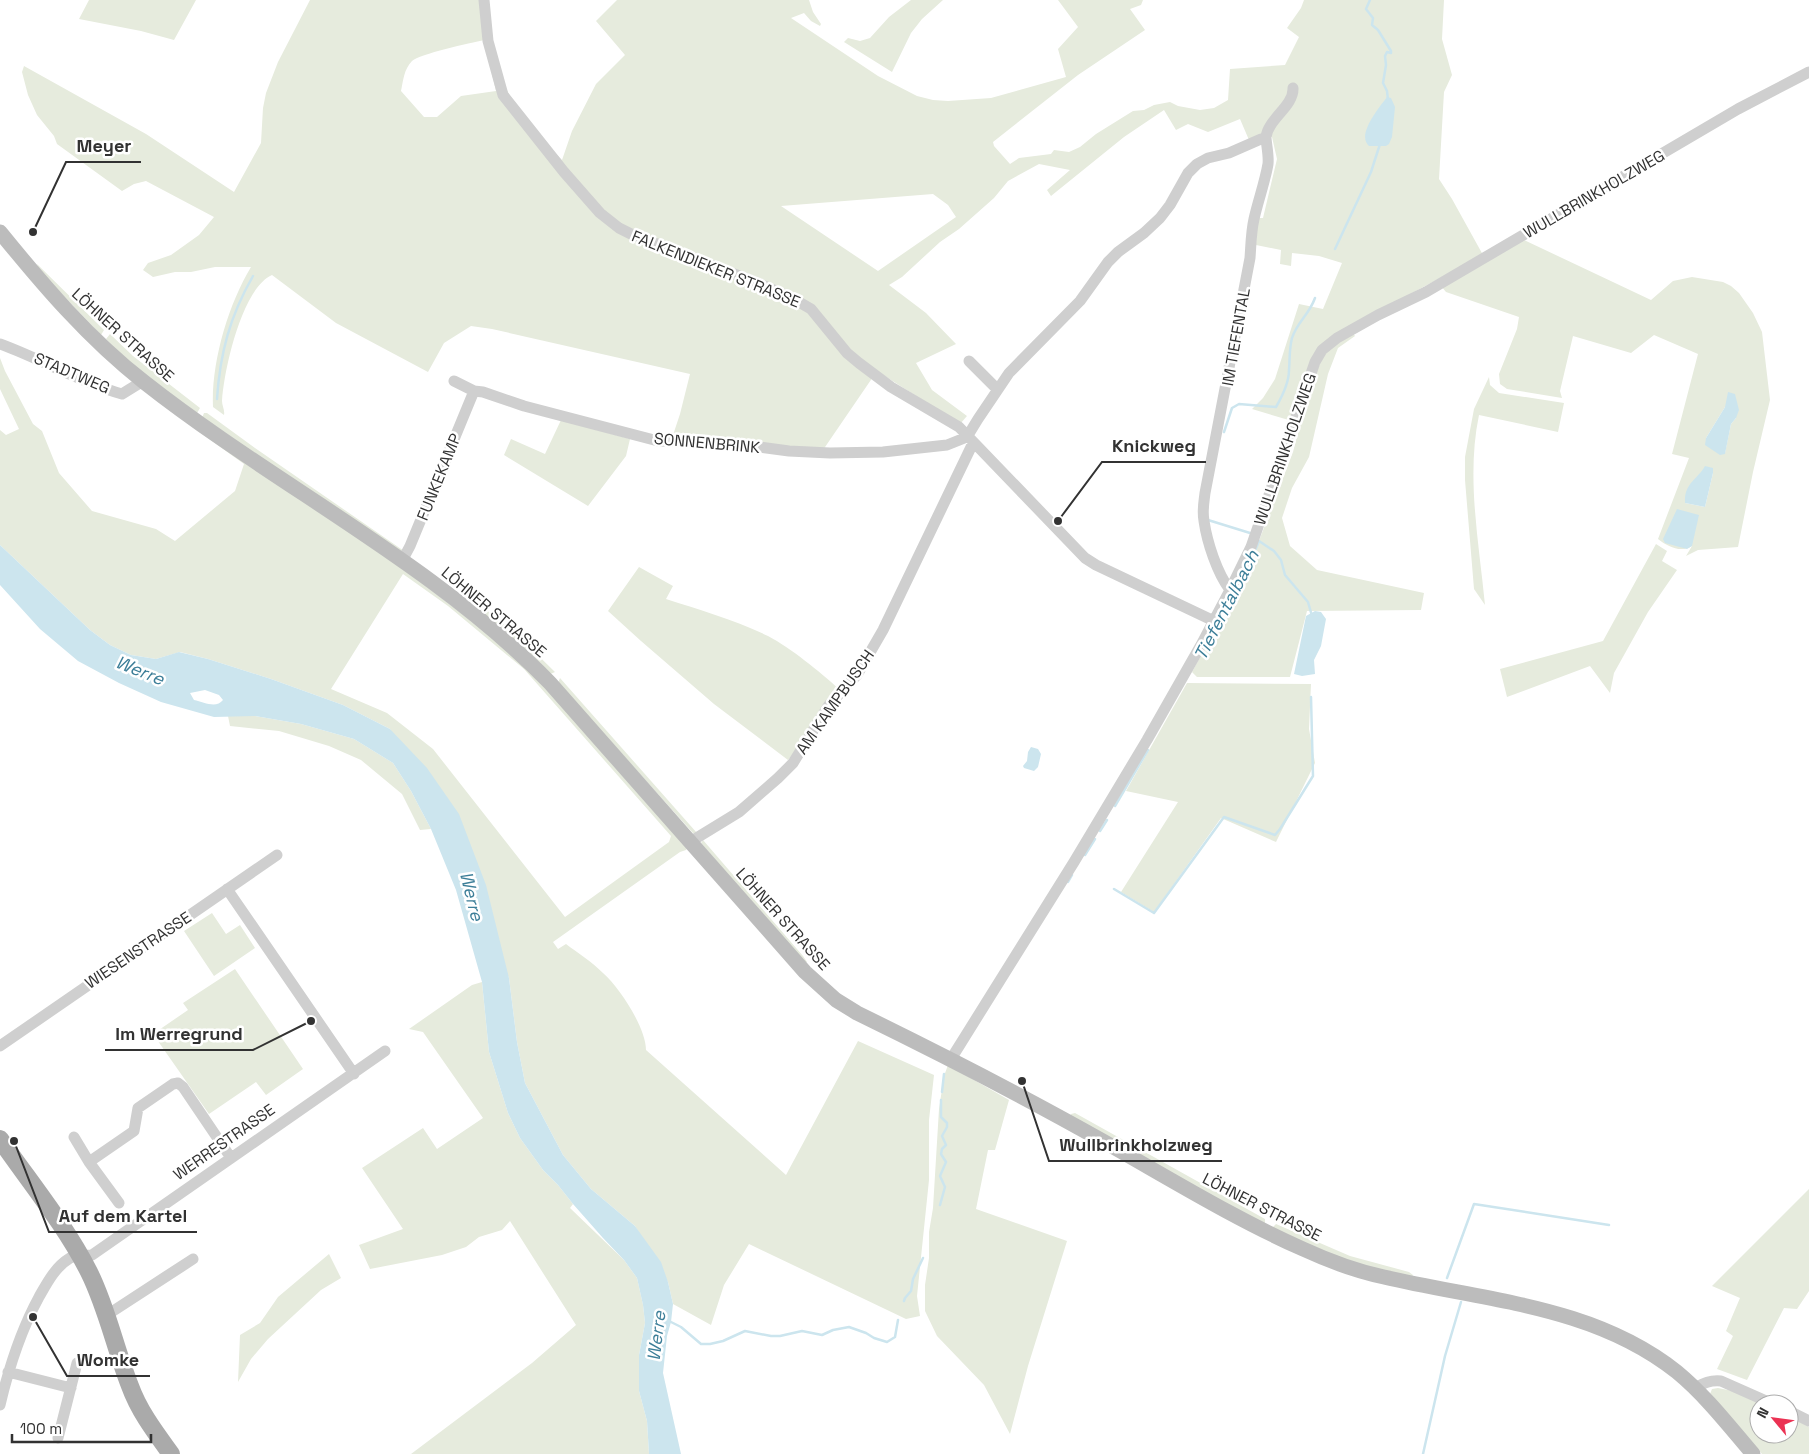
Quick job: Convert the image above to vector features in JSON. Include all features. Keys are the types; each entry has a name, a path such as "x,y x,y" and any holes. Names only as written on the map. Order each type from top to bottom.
{"main road":[{"name":"LÖHNER STRASSE","path":"0,232 58,301 99,342 143,381 194,420 402,561 460,603 508,642 532,665 805,972 825,991 857,1012 1066,1120 1239,1218 1301,1248 1341,1264 1384,1277 1526,1304 1583,1321 1616,1335 1655,1357 1695,1388"},
{"path":"0,1139 80,1256 95,1284 136,1400 153,1429 171,1454"},
{"path":"1695,1388 1753,1454"}],"street":[{"name":"FALKENDIEKER STRASSE","path":"484,0 488,41 503,95 564,172 600,213 619,228 631,234 760,284 802,303 811,309 847,353 859,363 905,396 958,427 1085,558 1214,621"},
{"name":"WULLBRINKHOLZWEG","path":"951,1059 1079,854 1147,740 1214,621 1251,547 1315,362 1322,350 1337,338 1378,315 1426,292 1738,109 1809,72"},
{"path":"1266,139 1272,124 1294,93 1293,88"},
{"name":"AM KAMPBUSCH","path":"690,842 739,812 778,778 793,763 829,705 857,675 887,622 970,440 997,389 1020,360 1080,301 1108,262 1160,218 1170,205 1188,173 1197,164 1208,158 1229,153 1261,139 1266,139"},
{"name":"IM TIEFENTAL","path":"1230,590 1223,581 1208,538 1203,510 1209,469 1225,396 1250,258 1253,222 1268,164 1266,139"},
{"name":"STADTWEG","path":"0,344 28,354 99,388 122,394 143,381"},
{"path":"969,360 997,389"},
{"name":"SONNENBRINK","path":"454,381 474,391 483,392 524,406 658,441 728,443 789,451 830,453 884,452 947,445 970,440"},
{"name":"FUNKEKAMP","path":"402,561 410,546 474,391"},
{"name":"WIESENSTRASSE","path":"0,1046 277,855"},
{"path":"228,889 354,1074"},
{"name":"WERRESTRASSE","path":"0,1405 5,1377 23,1328 49,1279 65,1261 72,1257 92,1255 385,1051"},
{"path":"89,1162 134,1131 138,1108 173,1084 178,1083 183,1087 231,1158"},
{"path":"74,1137 118,1203"},
{"path":"107,1315 193,1259"},
{"path":"58,1438 77,1363"},
{"path":"5,1377 71,1388"},
{"path":"1695,1388 1706,1381 1720,1381 1750,1394"}],"shaded area":[{"path":"89,0 196,0 174,40 141,31 79,19"},
{"path":"310,0 489,0 494,51 507,91 521,112 562,160 572,131 596,84 625,55 596,21 617,0 809,0 813,12 821,24 820,26 811,21 804,13 791,18 878,76 917,96 948,101 991,98 1066,77 1058,49 1078,27 1058,0 1143,0 1141,5 1130,9 1145,30 1078,75 993,142 994,146 1010,164 1019,158 1051,154 1054,150 1069,152 1080,147 1096,134 1133,111 1144,110 1154,105 1170,102 1178,106 1200,110 1214,108 1228,100 1230,69 1285,65 1299,37 1287,28 1301,8 1304,0 1444,0 1442,39 1452,75 1444,92 1439,179 1483,255 1332,336 1292,421 1252,409 1263,398 1275,379 1299,304 1323,309 1342,263 1319,256 1292,253 1291,266 1280,264 1281,250 1256,245 1257,218 1263,218 1277,159 1272,137 1249,140 1240,119 1208,132 1188,124 1176,130 1164,110 1124,137 1051,196 1047,190 1070,170 1039,164 1008,181 994,198 959,229 940,242 902,277 889,285 926,313 956,344 916,363 932,390 967,416 960,424 877,371 823,450 672,438 690,374 492,329 471,326 444,343 428,372 336,323 272,275 261,283 252,296 236,331 223,387 224,415 213,407 213,390 218,353 228,316 251,267 215,267 153,277 143,270 148,263 171,255 199,235 214,217 146,181 134,184 122,191 57,144 54,136 37,115 28,95 22,72 24,66 146,134 234,192 261,143 266,93 278,62","holes":["484,40 496,91 461,96 437,117 424,117 401,91 404,75 409,64 424,55","933,194 948,205 956,217 878,271 781,206"]},
{"path":"911,0 943,0 922,19 911,33 892,72 844,42 848,38 860,41 870,38 889,17"},
{"path":"1524,240 1651,300 1673,281 1692,277 1723,282 1739,293 1753,313 1762,332 1770,400 1738,547 1698,550 1686,556 1692,546 1679,549 1658,539 1689,458 1672,454 1698,354 1654,335 1631,353 1573,336 1560,391 1562,398 1507,389 1500,384 1499,374 1517,329 1519,317 1446,292 1441,286","holes":["1725,407 1736,418 1731,424 1725,453 1706,438","1713,468 1705,507 1685,503 1685,499 1701,474"]},
{"path":"37,264 104,330 101,335 39,270"},
{"path":"1352,332 1355,336 1338,348 1328,374 1309,457 1292,488 1282,518 1290,546 1317,570 1424,593 1421,610 1307,611 1290,677 1197,677 1192,672 1247,572 1293,452 1309,389 1326,350"},
{"path":"110,334 133,356 200,408 197,413 127,362 106,339"},
{"path":"0,358 33,424 42,431 59,473 92,511 156,529 175,541 235,491 244,464 191,426 405,570 518,657 688,847 553,942 558,949 566,944 610,980 624,998 637,1020 645,1041 646,1050 786,1175 858,1041 934,1075 929,1120 929,1180 917,1296 920,1316 906,1319 749,1244 724,1285 711,1325 673,1304 668,1282 635,1226 591,1189 563,1155 525,1083 517,1042 509,978 390,729 343,705 208,659 180,652 156,659 131,655 110,645 90,630 0,545 0,430 6,435 19,429 0,389","holes":["403,574 448,606 524,669 671,836 669,842 565,917 433,749 387,713 331,689"]},
{"path":"1489,377 1490,385 1499,393 1564,403 1558,432 1479,415 1475,438 1474,486 1485,605 1474,589 1465,480 1465,457 1474,409"},
{"path":"204,413 207,413 404,551 403,553 202,418"},
{"path":"561,420 630,439 626,456 588,506 504,455 511,439 545,454"},
{"path":"1656,544 1667,551 1662,561 1677,570 1648,612 1614,673 1610,693 1590,666 1507,697 1500,669 1603,641"},
{"path":"639,567 673,586 666,599 730,620 768,636 796,654 839,689 801,745 788,760 714,704 608,611"},
{"path":"463,597 501,621 555,672 548,675"},
{"path":"560,678 697,833 693,833 558,683"},
{"path":"1187,683 1311,684 1309,729 1315,763 1276,842 1221,818 1154,912 1121,892 1178,802 1126,791"},
{"path":"228,716 255,716 301,724 354,739 393,763 411,791 431,829 420,830 402,794 361,760 329,746 279,731 230,726"},
{"path":"703,840 807,962 803,963 701,843"},
{"path":"212,913 226,934 240,925 255,948 214,976 184,931"},
{"path":"235,969 303,1069 266,1095 256,1082 209,1114 153,1034 188,1010 183,1003"},
{"path":"482,982 489,1052 508,1113 520,1138 543,1170 573,1204 570,1208 624,1260 637,1278 645,1323 639,1355 639,1391 647,1421 649,1454 411,1454 532,1363 576,1325 510,1221 502,1230 479,1237 466,1247 442,1255 370,1269 359,1245 403,1229 362,1168 423,1128 437,1149 483,1118 423,1032 409,1029 472,985"},
{"path":"948,1065 1009,1100 995,1150 988,1150 976,1209 1067,1241 1028,1366 1010,1434 984,1385 937,1336 925,1311 925,1285 933,1208 939,1109 944,1076"},
{"path":"1075,1113 1265,1219 1265,1224 1263,1225 1070,1116"},
{"path":"1809,1189 1809,1291 1797,1309 1784,1308 1747,1380 1717,1369 1733,1336 1726,1331 1740,1298 1712,1286"},
{"path":"1276,1224 1350,1256 1409,1272 1413,1275 1412,1277 1343,1260 1272,1228"},
{"path":"329,1254 341,1278 321,1290 268,1339 251,1359 238,1382 240,1335 260,1323 278,1297"},
{"path":"1718,1388 1733,1391 1749,1398 1749,1439 1710,1394 1712,1389"},
{"path":"1799,1422 1809,1427 1809,1454 1762,1454 1753,1444 1799,1444"}],"water":[{"path":"1387,97 1391,98 1395,107 1392,137 1386,146 1369,146 1365,135 1367,129 1374,114"},
{"path":"1728,392 1735,394 1739,410 1731,424 1725,454 1720,455 1705,445 1706,438 1725,407"},
{"path":"1705,466 1713,468 1713,473 1705,507 1685,503 1685,496 1689,486"},
{"path":"1677,509 1699,515 1692,546 1687,549 1665,543 1663,539"},
{"name":"Werre","path":"0,545 90,630 110,645 131,655 156,659 179,652 208,659 343,705 390,729 427,768 459,814 486,885 509,978 517,1042 525,1083 563,1155 591,1189 635,1226 661,1262 673,1304 663,1373 681,1454 649,1454 647,1421 639,1391 639,1355 645,1323 637,1278 624,1260 543,1170 520,1138 508,1113 489,1052 482,982 456,890 431,829 411,791 393,763 354,739 301,724 255,716 214,717 161,702 119,683 78,661 40,629 0,585","holes":["205,690 219,695 223,700 220,703 213,704 194,700 190,693"]},
{"path":"1315,611 1321,612 1326,619 1321,646 1314,660 1315,674 1302,676 1294,674 1306,616"},
{"path":"1031,747 1038,749 1041,754 1038,767 1034,771 1023,766 1027,761 1028,752"}],"waterway":[{"name":"Tiefentalbach","path":"1370,0 1366,9 1373,18 1372,25 1378,30 1391,51 1391,53 1387,52 1385,56 1386,65 1383,83 1387,91 1388,100"},
{"name":"Tiefentalbach","path":"1335,249 1371,172 1380,144"},
{"path":"217,399 224,350 232,320 253,276"},
{"name":"Tiefentalbach","path":"1224,432 1232,408 1239,404 1276,407 1288,380 1292,338 1315,298"},
{"name":"Tiefentalbach","path":"1208,520 1250,533"},
{"name":"Tiefentalbach","path":"1237,589 1259,541 1274,551 1281,560 1285,575 1308,602 1312,616"},
{"name":"Tiefentalbach","path":"1114,889 1154,913 1224,817 1275,835 1313,776 1311,697"},
{"name":"Tiefentalbach","path":"1115,806 1148,750"},
{"name":"Tiefentalbach","path":"1100,831 1107,820"},
{"name":"Tiefentalbach","path":"1085,855 1095,839"},
{"name":"Tiefentalbach","path":"1068,882 1072,875"},
{"name":"Tiefentalbach","path":"942,1092 944,1074"},
{"name":"Tiefentalbach","path":"940,1205 945,1187 940,1176 946,1162 941,1154 942,1149 946,1145 942,1136 947,1127 947,1123 941,1117 941,1100"},
{"path":"1447,1278 1474,1204 1609,1225"},
{"name":"Tiefentalbach","path":"904,1301 911,1291 913,1279 923,1258"},
{"path":"1423,1454 1445,1356 1461,1302"},
{"name":"Tiefentalbach","path":"669,1321 681,1327 701,1344 710,1344 723,1341 745,1331 771,1336 802,1331 822,1335 833,1330 849,1327 887,1342 895,1337 898,1320"}],"place":[{"name":"Meyer","path":"33,232"},
{"name":"Knickweg","path":"1058,521"},
{"name":"Im Werregrund","path":"311,1021"},
{"name":"Wullbrinkholzweg","path":"1022,1081"},
{"name":"Auf dem Kartel","path":"14,1141"},
{"name":"Womke","path":"33,1317"}]}
